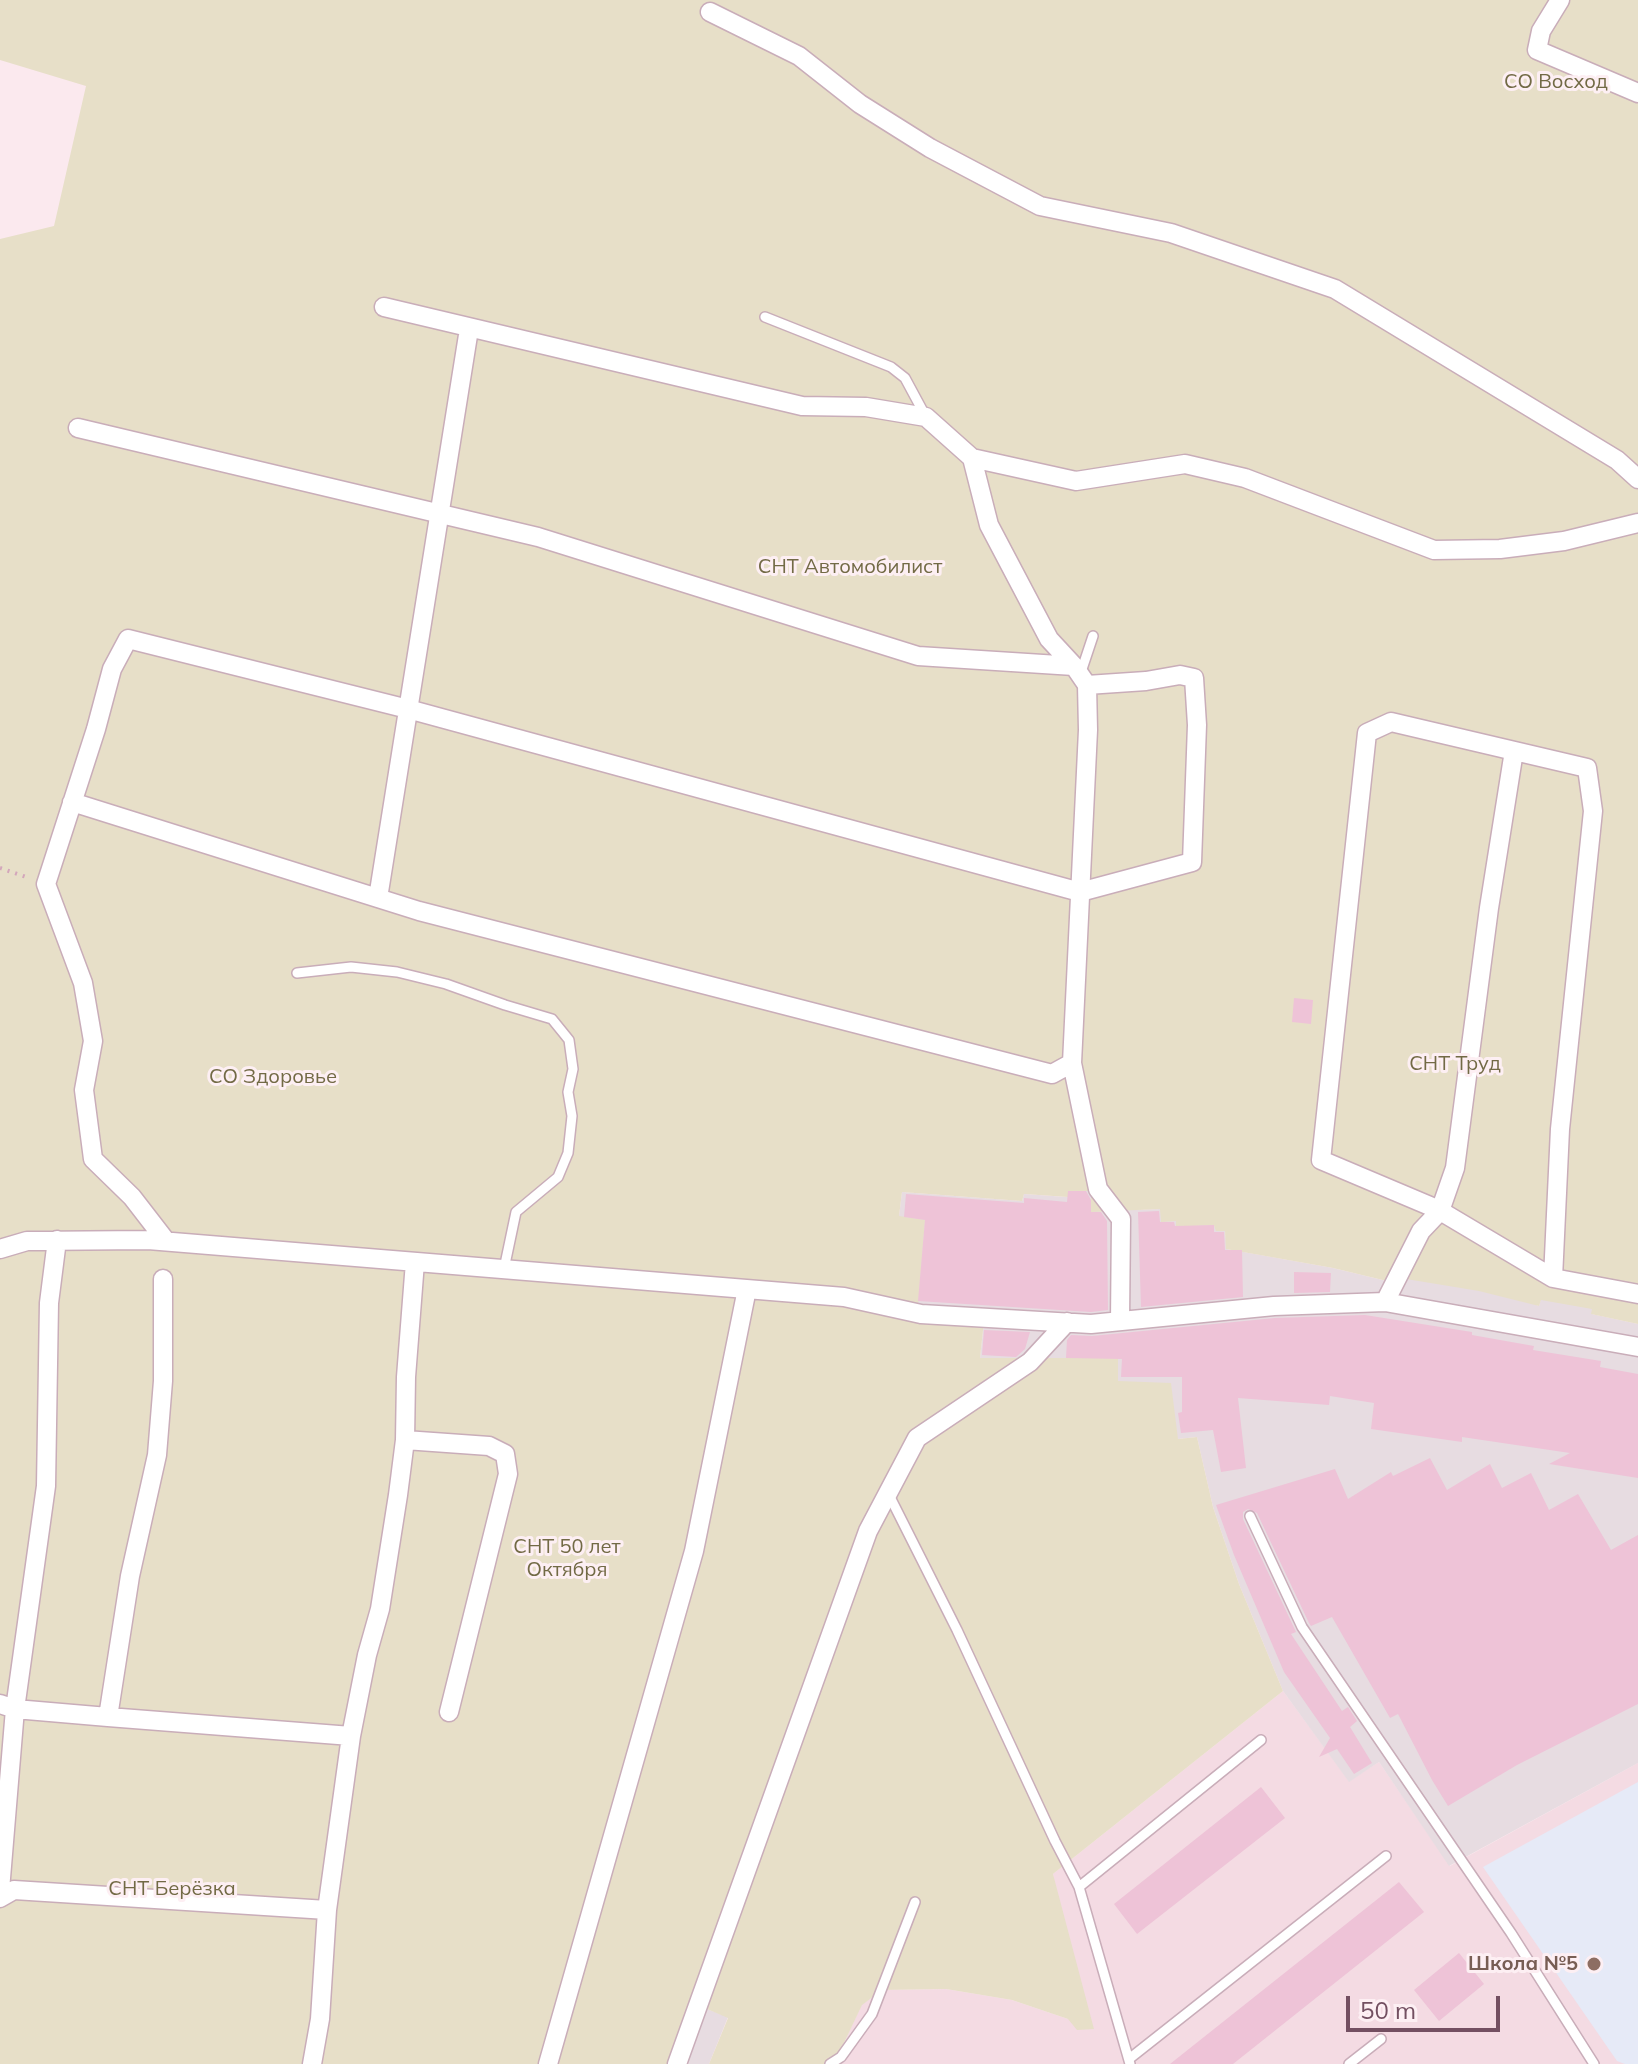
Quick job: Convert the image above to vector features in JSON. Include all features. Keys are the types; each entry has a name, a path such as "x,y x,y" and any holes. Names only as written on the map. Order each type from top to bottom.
{"street":[{"path":"1560,0 1541,31 1537,50 1638,93"},
{"path":"710,12 799,56 860,104 930,148 1040,206 1171,233 1335,289 1617,460 1638,479"},
{"path":"384,307 802,406 866,407 926,417 972,458 1076,481 1185,464 1245,478 1434,550 1513,548 1564,541 1638,523"},
{"path":"378,898 469,329"},
{"path":"78,428 538,537 918,656 1081,675 1180,675 1194,678 1197,725 1192,862 1080,892 408,709 128,639 112,669 46,884 83,983 93,1041 84,1090 93,1159 132,1197 166,1241"},
{"path":"972,458 989,525 1049,639 1081,675 1088,730 1072,1063 1098,1189 1121,1219 1120,1321"},
{"path":"1553,1278 1560,1129 1593,811 1587,768 1391,722 1367,733 1321,1160 1440,1211 1553,1278 1638,1294"},
{"path":"1385,1302 1421,1231 1440,1211 1455,1168 1487,923 1514,751"},
{"path":"72,802 378,898 1052,1074 1072,1063"},
{"path":"0,1890 7,1706 46,1486 49,1303 57,1240"},
{"path":"0,1249 27,1241 166,1241 844,1297 921,1314 1091,1324 1274,1306 1385,1302 1638,1347"},
{"path":"312,2064 320,2019 327,1910 351,1736 367,1655 380,1609 405,1440 406,1377 415,1262"},
{"path":"108,1717 130,1576 157,1455 163,1381 163,1279"},
{"path":"548,2064 694,1551 747,1289"},
{"path":"677,2064 868,1531 917,1438 1030,1362 1067,1322"},
{"path":"405,1440 489,1446 505,1454 508,1474 449,1712"},
{"path":"7,1706 351,1736"},
{"path":"0,1898 14,1890 327,1910"}],"lane":[{"path":"765,317 891,367 905,378 926,417"},
{"path":"1081,675 1093,636"},
{"path":"297,973 351,967 397,972 434,981 552,1019 569,1040 573,1069 568,1092 572,1116 568,1153 558,1177 516,1212 504,1269"},
{"path":"888,1493 1079,1887 1130,2062 1386,1856"},
{"path":"1250,1516 1302,1627 1511,1933 1594,2064"},
{"path":"1079,1887 1261,1740"},
{"path":"830,2064 841,2057 872,2014 915,1902"},
{"path":"1349,2064 1381,2039"}],"path":[{"path":"0,868 46,884"}],"shaded area":[{"path":"1068,1191 1092,1191 1091,1211 1161,1209 1177,1221 1216,1225 1225,1231 1227,1249 1391,1282 1401,1256 1539,1306 1544,1286 1596,1296 1592,1314 1638,1324 1638,1763 1449,1866 1379,1762 1349,1782 1283,1691 1239,1584 1213,1507 1197,1437 1178,1439 1117,1381 1117,1358 980,1358 985,1312 918,1308 899,1216 902,1192 1022,1201 1024,1194 1067,1197"},
{"path":"1283,1691 1349,1781 1379,1762 1450,1866 1638,1763 1638,2064 834,2064 862,2004 882,1990 946,1989 1012,2000 1068,2019 1053,1874"},
{"name":"Школа №5","path":"1638,1782 1638,2064 1625,2064 1617,2061 1483,1867"},
{"path":"707,2009 728,2017 709,2064 687,2064"}],"green space":[{"path":"0,0 1638,0 1638,1324 1591,1314 1592,1309 1541,1300 1539,1306 1479,1291 1394,1277 1391,1282 1226,1249 1225,1231 1216,1231 1214,1225 1176,1227 1176,1221 1161,1222 1160,1209 1091,1212 1091,1191 1068,1191 1068,1197 1024,1194 1022,1201 902,1192 899,1216 925,1220 918,1307 985,1312 980,1358 1118,1358 1118,1381 1171,1383 1178,1439 1197,1437 1213,1507 1239,1584 1283,1691 1053,1874 1094,2029 1077,2030 1068,2019 1012,2000 946,1989 882,1990 862,2005 834,2064 709,2064 728,2018 707,2009 687,2064 0,2064 0,239 54,226 86,86 0,60"}],"building":[{"path":"1294,998 1313,1000 1311,1024 1292,1022"},
{"path":"1068,1191 1086,1191 1091,1200 1091,1212 1101,1212 1107,1221 1108,1310 1091,1312 918,1301 925,1220 904,1217 906,1194 1024,1203 1024,1198 1067,1202"},
{"path":"1159,1211 1160,1222 1174,1222 1175,1226 1214,1225 1214,1232 1224,1232 1225,1250 1242,1250 1243,1297 1141,1307 1138,1212"},
{"path":"1294,1272 1331,1273 1330,1292 1294,1293"},
{"path":"1365,1315 1472,1332 1472,1335 1534,1346 1533,1350 1601,1361 1600,1367 1638,1374 1638,1478 1549,1464 1570,1453 1462,1437 1462,1442 1371,1429 1374,1403 1330,1396 1329,1405 1238,1398 1246,1468 1221,1472 1213,1430 1181,1433 1178,1413 1182,1412 1182,1377 1121,1377 1122,1359 1066,1358 1067,1340 1071,1335 1092,1336 1275,1318"},
{"path":"984,1330 1030,1332 1025,1349 1016,1357 982,1355"},
{"path":"1430,1458 1447,1490 1490,1464 1502,1488 1531,1473 1549,1510 1578,1494 1611,1550 1638,1535 1638,1704 1517,1765 1448,1806 1398,1714 1390,1718 1332,1617 1311,1626 1257,1513 1248,1509 1243,1512 1243,1519 1296,1632 1291,1634 1342,1711 1348,1707 1357,1721 1350,1727 1372,1763 1354,1774 1337,1749 1319,1757 1330,1738 1284,1672 1216,1505 1335,1469 1348,1499 1391,1472 1393,1476"},
{"path":"1261,1787 1285,1818 1137,1934 1114,1904"},
{"path":"1399,1882 1424,1912 1233,2064 1170,2064"},
{"path":"1459,1953 1484,1984 1439,2021 1414,1990"}],"place":[{"name":"Школа №5","path":"1594,1964"}],"park label":[{"name":"СО Восход","path":"1556,82"},
{"name":"СНТ Автомобилист","path":"850,567"},
{"name":"СНТ Труд","path":"1455,1064"},
{"name":"СО Здоровье","path":"273,1077"},
{"name":"СНТ 50 лет Октября","path":"567,1558"},
{"name":"СНТ Берёзка","path":"172,1889"}]}
